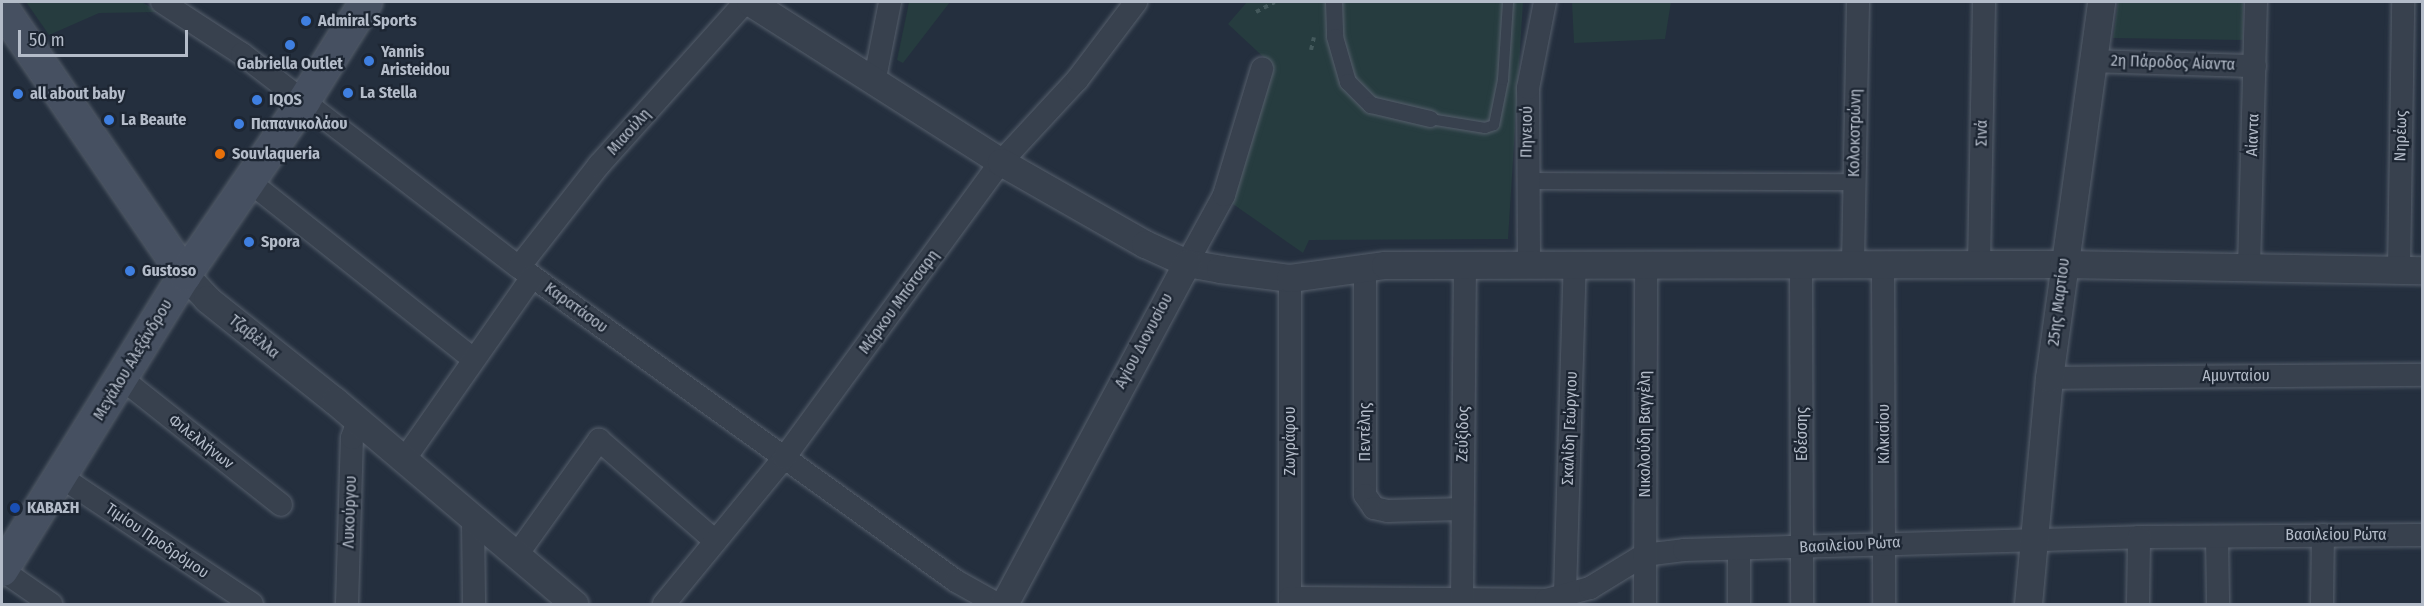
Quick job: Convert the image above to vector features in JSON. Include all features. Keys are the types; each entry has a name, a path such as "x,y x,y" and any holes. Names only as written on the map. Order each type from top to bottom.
{"main road":[{"name":"Μεγάλου Αλεξάνδρου","path":"2,570 63,478 185,275 304,101 366,2"},
{"name":"Τζαβέλλα","path":"2,4 185,275"}],"street":[{"name":"Καρατάσου","path":"162,2 192,9 304,101 525,272 956,581 997,604"},
{"name":"Μιαούλη","path":"404,460 462,381 525,272 599,165 745,2"},
{"path":"750,2 1001,162 1145,244 1187,263 1290,278 1365,266 1465,264 2063,264 2411,270"},
{"path":"874,83 890,2"},
{"name":"Μάρκου Μπότσαρη","path":"664,604 784,458 1001,162 1077,80 1136,2"},
{"path":"1334,2 1335,37 1348,82 1371,105 1430,119"},
{"name":"Πηνειού","path":"1529,264 1528,88 1545,2"},
{"name":"Κολοκοτρώνη","path":"1853,264 1858,2"},
{"name":"Σινά","path":"1980,264 1984,2"},
{"name":"25ης Μαρτίου","path":"2028,604 2049,378 2101,2"},
{"name":"Αίαντα","path":"2249,268 2256,2"},
{"name":"Νηρέως","path":"2403,2 2411,270"},
{"name":"2η Πάροδος Αίαντα","path":"2092,61 2255,66"},
{"name":"Αγίου Διονυσίου","path":"1004,604 1224,195 1262,69"},
{"path":"1527,181 1854,182"},
{"path":"250,182 473,359"},
{"name":"Ζεύξιδος","path":"1462,602 1461,509 1465,264"},
{"name":"Σκαλίδη Γεώργιου","path":"1565,593 1575,264"},
{"name":"Νικολούδη Βαγγέλη","path":"1645,604 1646,264"},
{"name":"Εδέσσης","path":"1801,264 1802,604"},
{"name":"Κιλκισίου","path":"1883,264 1884,604"},
{"name":"Πεντέλης","path":"1365,266 1365,495 1374,508 1388,511 1461,509"},
{"name":"Τζαβέλλα","path":"185,275 207,299 358,421 574,604"},
{"name":"Ζωγράφου","path":"1290,278 1290,601"},
{"name":"Αμυνταίου","path":"2049,378 2422,375"},
{"name":"Φιλελλήνων","path":"121,378 281,505"},
{"name":"Λυκούργου","path":"347,604 352,438 358,421"},
{"path":"516,556 599,440 715,541"},
{"name":"Τιμίου Προδρόμου","path":"63,478 252,604"},
{"path":"473,520 474,604"},
{"path":"2322,604 2323,535"},
{"name":"Βασιλείου Ρώτα","path":"1290,601 1546,600 1590,588 1644,555 1684,549 1802,548 1884,543 2033,539 2422,535"},
{"path":"2138,604 2139,537"},
{"path":"2217,537 2218,604"},
{"path":"1739,549 1739,604"},
{"path":"2,570 51,604"}],"lane":[{"path":"1430,119 1485,128 1494,125 1503,80 1508,2"}],"path":[{"path":"1256,12 1275,2"}],"green space":[{"path":"26,2 142,2 158,12 99,13 49,35"},
{"path":"909,2 950,2 903,63 897,60"},
{"path":"1247,2 1523,2 1508,239 1309,240 1303,253 1230,202 1273,66 1228,24"},
{"path":"1572,2 1671,2 1665,39 1574,43"},
{"path":"2118,2 2243,2 2243,40 2113,38"}],"place":[{"name":"Admiral Sports","path":"306,21"},
{"name":"Gabriella Outlet","path":"290,45"},
{"name":"Yannis Aristeidou","path":"369,61"},
{"name":"La Stella","path":"348,93"},
{"name":"all about baby","path":"18,94"},
{"name":"IQOS","path":"257,100"},
{"name":"La Beaute","path":"109,120"},
{"name":"Παπανικολάου","path":"239,124"},
{"name":"Souvlaqueria","path":"220,154"},
{"name":"Spora","path":"249,242"},
{"name":"Gustoso","path":"130,271"},
{"name":"ΚΑΒΑΣΗ","path":"15,508"}]}
